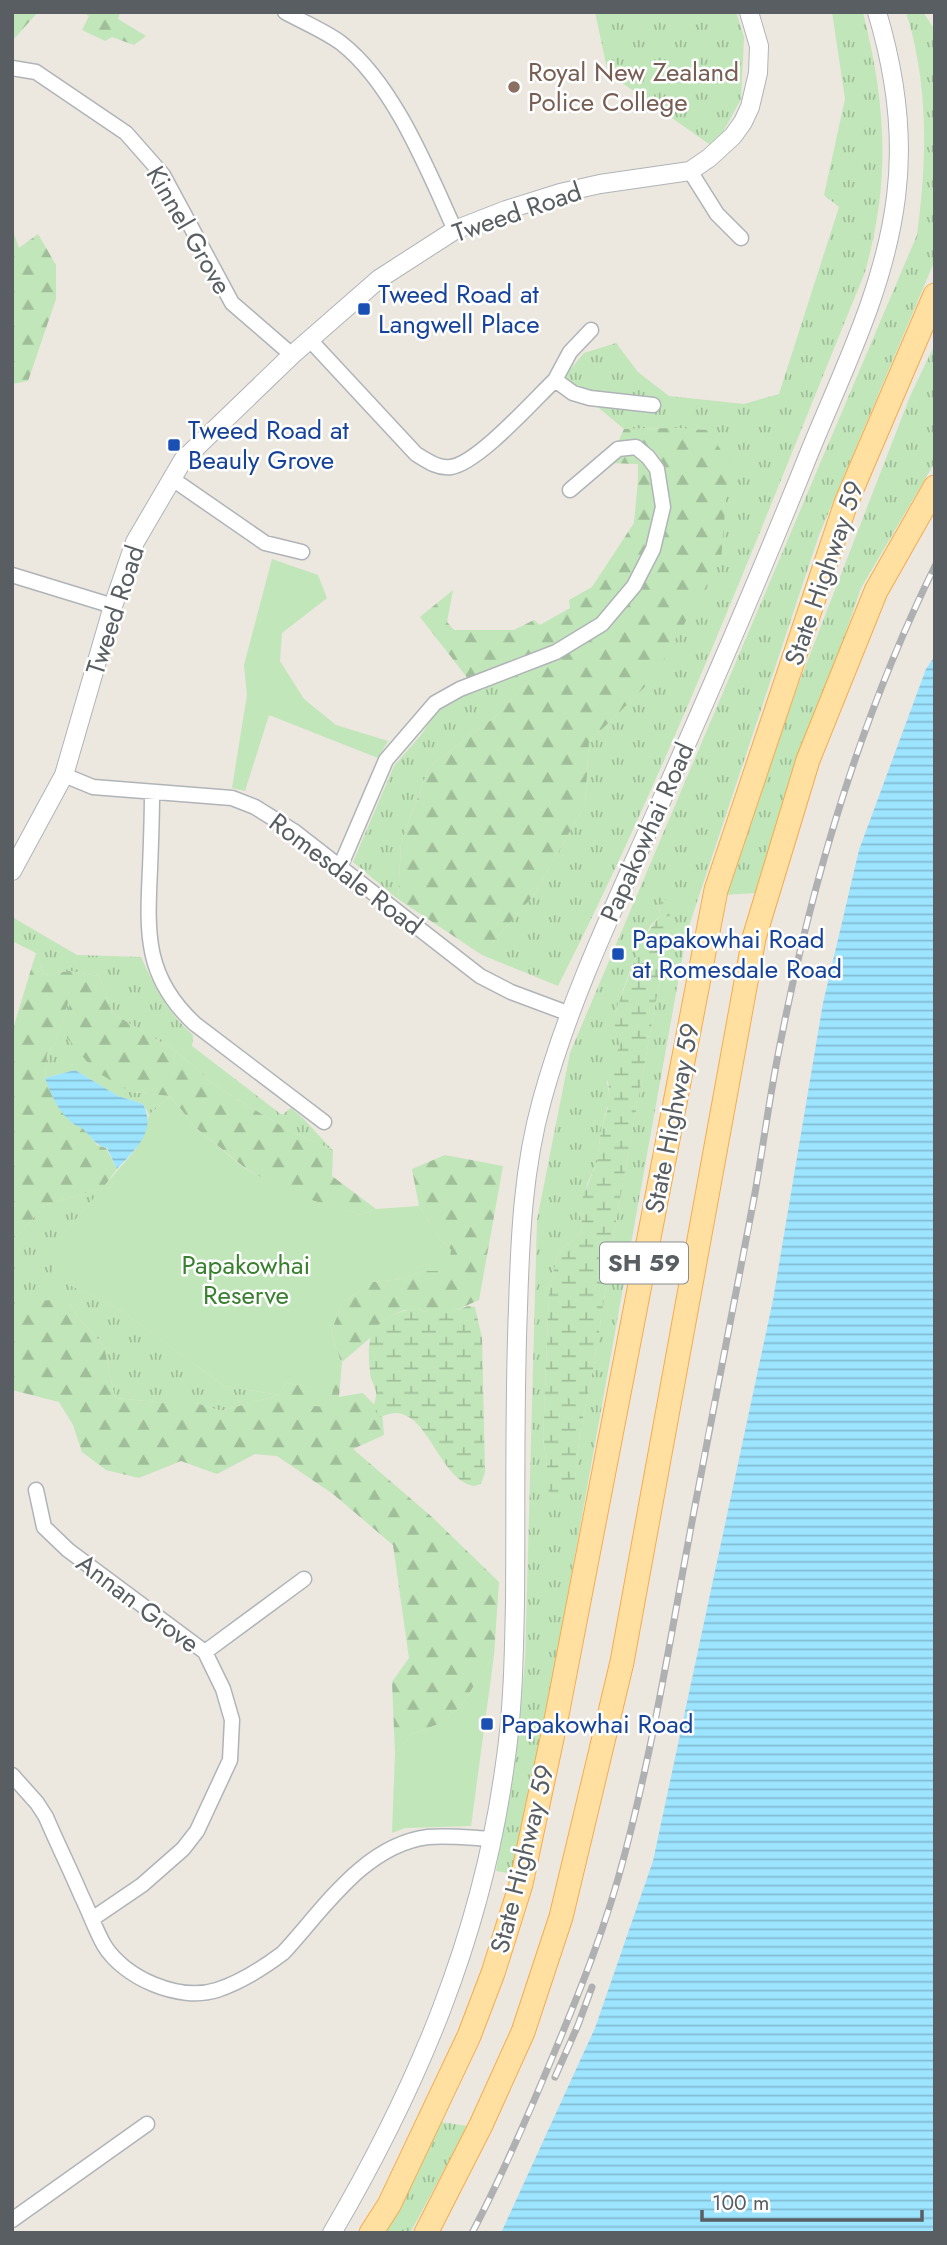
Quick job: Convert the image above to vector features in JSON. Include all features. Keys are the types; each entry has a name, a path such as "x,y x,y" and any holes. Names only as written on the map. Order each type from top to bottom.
{"main road":[{"name":"State Highway 59","path":"371,2233 388,2205 470,2036 521,1884 557,1716 716,890 846,503 935,295"},
{"name":"State Highway 59","path":"426,2233 481,2125 523,2032 561,1917 622,1662 754,938 808,760 871,603 935,487"}],"street":[{"path":"285,12 341,43 378,80 417,149 455,230"},
{"name":"Tweed Road","path":"12,871 64,775 113,606 135,542 183,460 292,355 379,279 455,230 560,193 600,184 690,171 709,158 733,136 750,107 758,73 759,46 749,12"},
{"name":"Papakowhai Road","path":"332,2233 379,2150 427,2049 462,1951 492,1839 510,1721 515,1605 516,1367 521,1236 526,1180 542,1101 570,1014 596,946 781,523 847,365 878,281 892,221 898,158 895,94 877,12"},
{"name":"Kinnel Grove","path":"12,68 36,72 126,133 163,175 232,303 292,355"},
{"path":"690,171 717,214 741,238"},
{"path":"310,340 416,454 433,465 451,467 478,454 555,380 570,352 591,330"},
{"path":"555,380 573,393 590,398 653,405"},
{"path":"340,867 386,760 435,703 460,689 556,652 602,624 634,586 653,549 662,515 657,469 649,457 636,447 618,449 570,490"},
{"path":"171,478 265,543 302,552"},
{"path":"12,575 113,606"},
{"name":"Romesdale Road","path":"64,775 93,787 232,798 255,807 295,832 480,976 511,992 570,1014"},
{"path":"152,793 147,923 160,978 181,1011 194,1024 324,1122"},
{"name":"Annan Grove","path":"36,1490 44,1527 68,1550 205,1652 219,1679 232,1720 231,1755 197,1831 183,1849 142,1885 92,1919"},
{"path":"205,1652 304,1579"},
{"path":"12,1776 46,1816 104,1945 124,1967 137,1975 160,1987 191,1992 216,1990 248,1976 283,1953 354,1875 392,1849 427,1837 492,1839"},
{"path":"12,2220 147,2124"}],"green space":[{"path":"12,12 38,12 13,40 12,40"},
{"path":"83,12 119,12 118,19 146,36 134,45 112,37 105,41 82,30 89,16"},
{"path":"595,12 736,12 744,37 741,99 723,132 709,144 608,73"},
{"path":"832,12 863,12 877,79 881,111 882,173 879,205 865,272 681,722 601,899 558,986 482,955 533,896 585,805 589,742 652,680 708,430 624,429 563,378 584,353 616,343 638,372 669,396 744,404 779,394 839,207 824,195 845,99"},
{"path":"906,12 923,12 935,30 935,260 819,535 687,932 515,1874 496,1871 516,1751 525,1662 537,1220 570,1053 917,235 923,179 924,123 919,67","holes":["660,903 668,915 669,929 615,1227 594,1365 580,1432 575,1479 559,1497 550,1494 546,1484 547,1466 543,1438 549,1292 557,1257 562,1249 581,1233 583,1226 580,1215 587,1184 597,1162 601,1130 610,1098 607,1082 620,1045 615,1029 615,1013 650,926 659,917"]},
{"path":"12,228 19,248 38,234 56,265 56,299 28,381 12,384"},
{"path":"935,344 935,462 861,588 757,893 722,895 797,688 911,394"},
{"path":"624,429 708,430 729,463 721,560 652,680 589,742 585,805 533,896 482,955 398,899 401,843 429,767 495,717 542,666 536,653 469,680 420,617 453,590 447,622 454,630 514,630 534,620 540,625 570,608 569,600 592,587 634,523 638,464 608,463"},
{"path":"272,559 318,575 327,598 282,633 280,661 304,699 336,725 388,741 378,758 269,715 245,791 232,788 247,695 244,665"},
{"path":"542,666 495,717 429,767 401,843 398,899 353,862 394,766 421,735 440,706"},
{"path":"663,899 669,901 669,929 615,1227 594,1365 580,1432 575,1479 568,1492 559,1497 550,1494 545,1484 547,1466 543,1438 549,1292 557,1257 562,1249 581,1233 583,1226 580,1215 582,1199 597,1162 601,1130 610,1098 607,1073 620,1045 615,1029 615,1013 642,940 659,917"},
{"path":"12,917 77,955 141,957 163,999 176,1018 193,1035 192,1046 282,1115 291,1108 333,1150 286,1129 213,1084 176,1051 112,1013 99,976 69,971 44,975 36,953 12,941"},
{"path":"36,953 44,975 69,971 99,976 112,1013 176,1051 213,1084 286,1129 333,1150 332,1176 376,1209 361,1215 292,1195 245,1168 196,1128 170,1096 131,1092 95,1071 67,1038 70,996 55,1044 47,1054 45,1078 57,1105 72,1123 83,1128 97,1145 106,1148 117,1169 103,1188 45,1205 12,1242 12,1032"},
{"path":"71,991 131,1092 170,1096 149,1115 143,1104 118,1096 75,1070 45,1078 47,1054 55,1044"},
{"name":"Papakowhai Reserve","path":"170,1096 196,1128 244,1168 292,1194 361,1215 376,1209 419,1206 441,1240 451,1250 448,1271 423,1271 402,1279 373,1282 343,1302 331,1331 340,1360 329,1407 313,1406 311,1387 285,1383 279,1395 224,1386 122,1311 51,1276 55,1255 70,1226 136,1149 149,1115"},
{"path":"445,1155 503,1166 479,1300 447,1314 435,1315 419,1309 404,1310 383,1321 370,1338 342,1362 339,1397 363,1393 382,1413 384,1435 353,1449 432,1517 499,1582 494,1655 461,1706 439,1724 412,1734 395,1753 392,1682 409,1658 393,1545 333,1494 277,1456 255,1454 217,1474 181,1461 139,1478 106,1470 82,1452 73,1425 59,1402 12,1390 12,1310 40,1301 69,1302 77,1316 104,1346 115,1398 196,1403 221,1411 279,1395 285,1383 312,1387 340,1360 331,1331 343,1302 373,1282 402,1279 423,1271 451,1250 441,1240 419,1206 412,1169"},
{"path":"103,1188 70,1226 52,1276 122,1311 224,1386 279,1395 221,1411 196,1403 115,1398 104,1346 77,1316 69,1302 12,1310 12,1242 45,1205"},
{"path":"468,1306 475,1307 482,1338 485,1472 481,1484 474,1486 462,1481 452,1472 426,1435 407,1416 396,1413 380,1417 374,1407 376,1392 370,1375 369,1356 372,1334 382,1322 395,1314 417,1309 441,1314"},
{"path":"494,1655 471,1826 405,1828 392,1833 395,1753 412,1734 439,1724 461,1706"},
{"path":"441,2122 468,2126 410,2233 383,2233"}],"water":[{"path":"935,656 935,2233 501,2233 595,2028 653,1861 773,1300 823,1003 859,850 926,669"},
{"path":"75,1070 118,1096 143,1104 147,1114 146,1132 137,1147 117,1169 107,1148 66,1118 45,1078"}],"railway":[{"path":"472,2233 514,2147 562,2033 592,1957 618,1879 656,1716 755,1193 778,1055 805,929 860,744 908,624 935,566"},
{"path":"555,2077 592,1987"}],"place":[{"name":"Royal New Zealand Police College","path":"514,87"},
{"name":"Tweed Road at Langwell Place","path":"364,309"},
{"name":"Tweed Road at Beauly Grove","path":"174,445"},
{"name":"Papakowhai Road at Romesdale Road","path":"618,954"},
{"name":"Papakowhai Road","path":"487,1724"}]}
